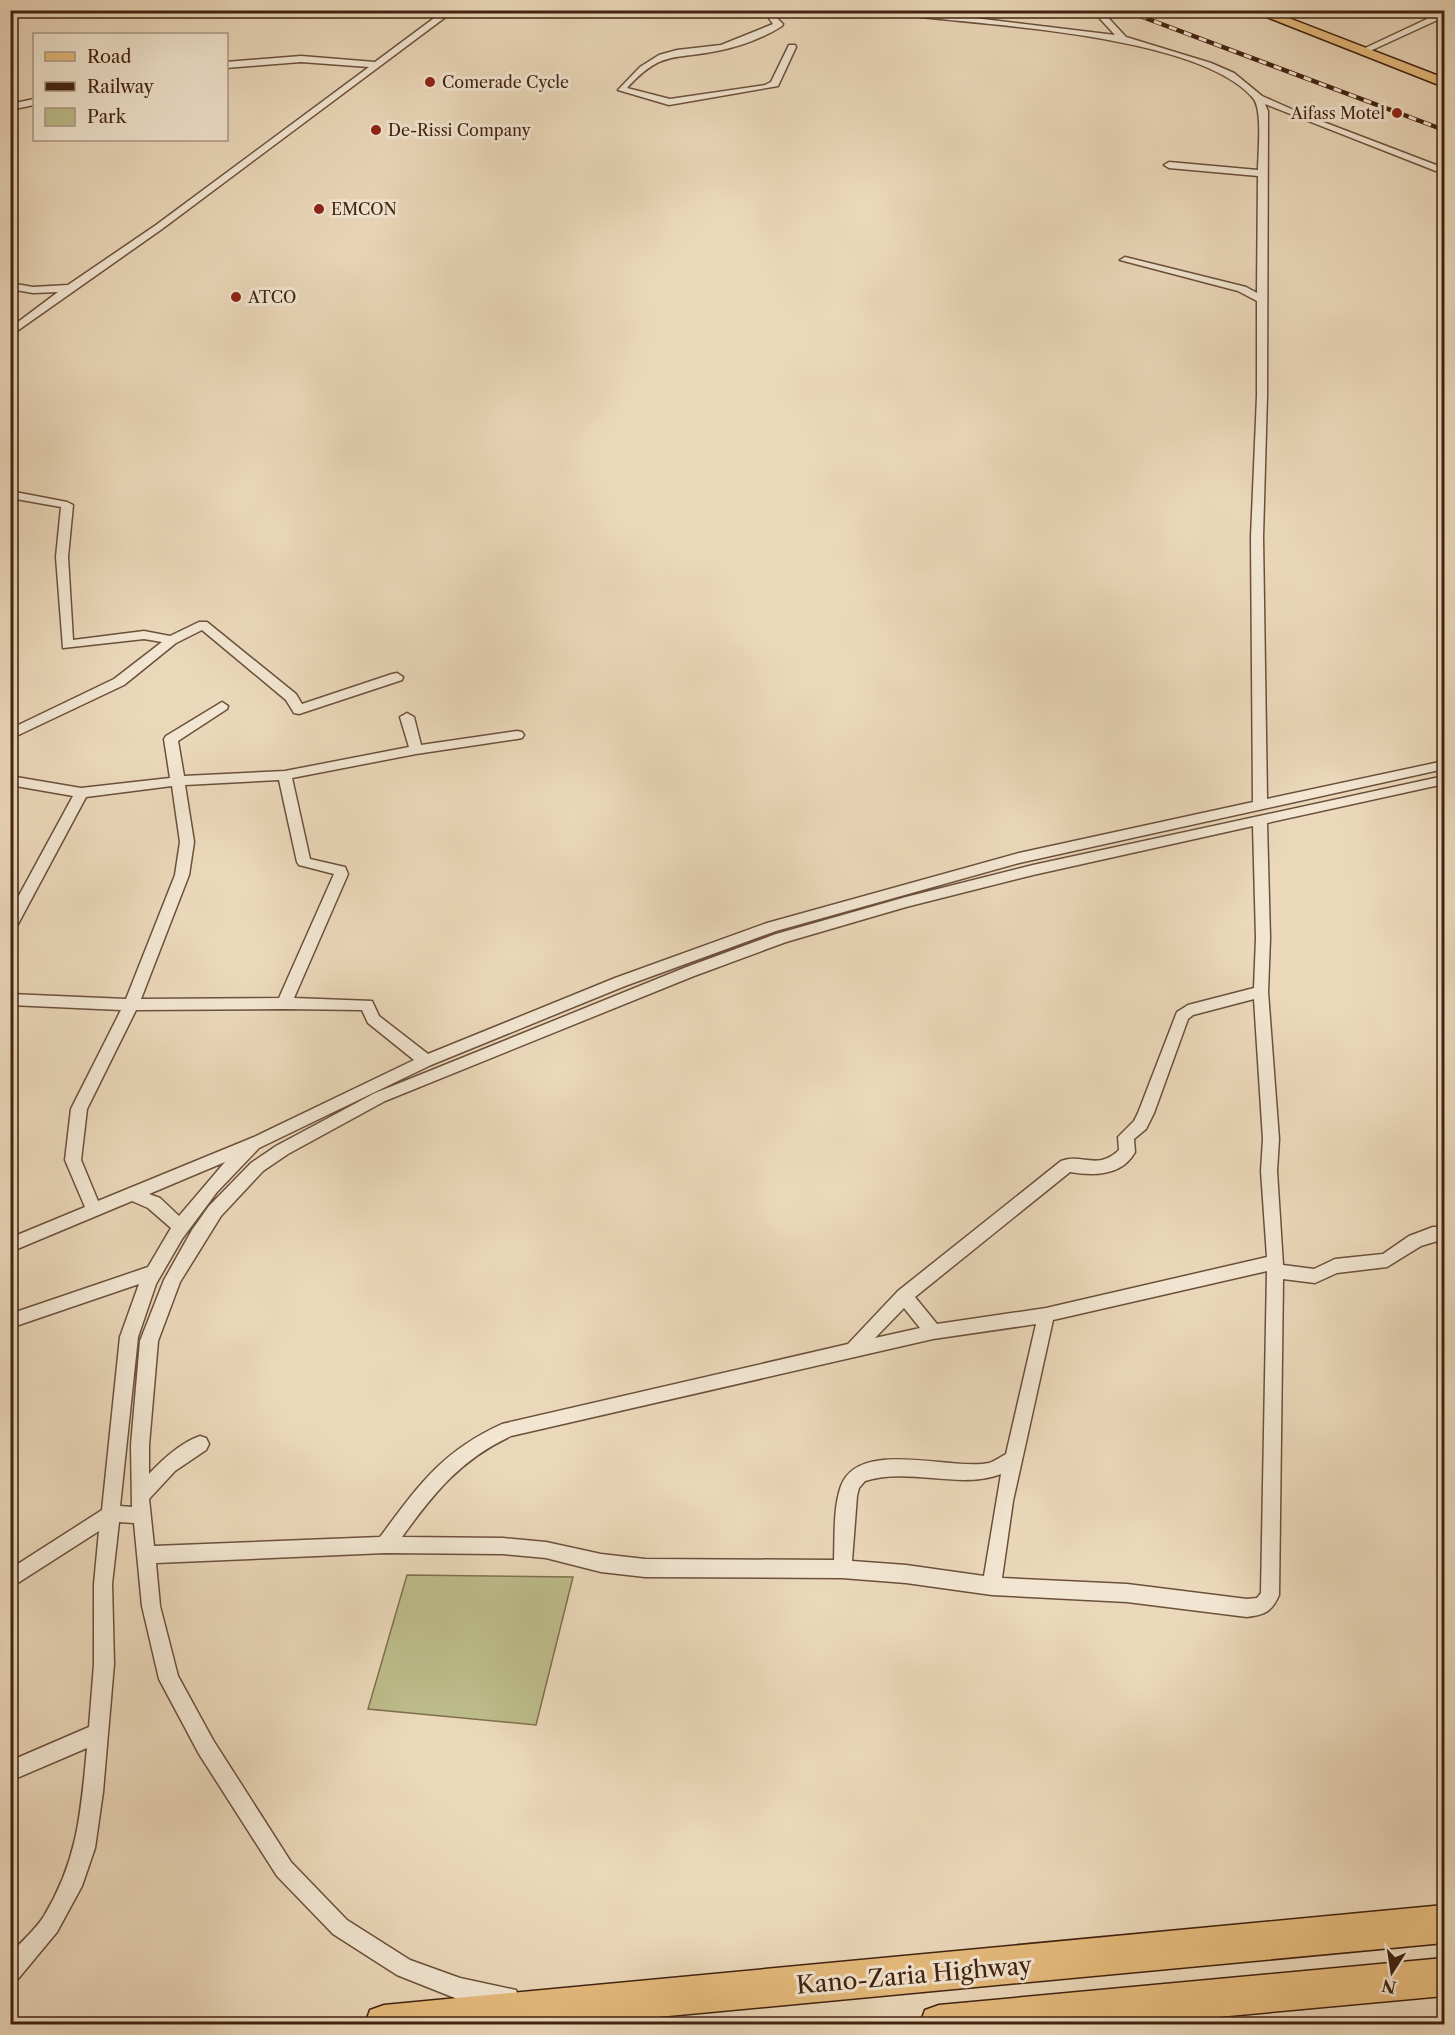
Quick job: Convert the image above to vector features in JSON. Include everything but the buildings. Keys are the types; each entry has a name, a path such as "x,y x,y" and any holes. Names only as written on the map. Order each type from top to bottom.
{"highway":[{"name":"Kano-Zaria Highway","path":"384,2025 1444,1924"},
{"path":"939,2025 1444,1977"}],"main road":[{"path":"1255,10 1444,80"},
{"path":"1270,10 1444,80"}],"street":[{"path":"10,16 34,10"},
{"path":"10,333 159,227 451,10"},
{"path":"773,10 772,17 779,24 776,26 753,38 720,47 677,52 661,57 631,79 622,90 669,102 766,87 775,84 792,47"},
{"path":"912,10 921,14 1123,39 1208,65 1231,75 1259,98 1302,117 1444,171"},
{"path":"1096,10 1123,39"},
{"path":"1367,48 1444,14"},
{"path":"228,65 311,58 376,65"},
{"path":"146,1555 385,1545 503,1546 546,1550 601,1563 645,1568 842,1569 906,1574 992,1586 1127,1593 1256,1609 1267,1601 1270,1595 1275,1267 1268,1186 1271,1139 1261,992 1263,938 1257,537 1262,396 1263,111 1259,98"},
{"path":"10,107 33,102"},
{"path":"1169,165 1262,173"},
{"path":"1125,260 1242,289 1262,299"},
{"path":"1242,289 1262,282"},
{"path":"10,286 33,290 58,290 73,286"},
{"path":"10,494 67,504 62,557 67,645 144,635 172,640"},
{"path":"10,735 119,682 172,640 203,625 291,697 298,710 397,677"},
{"path":"94,1210 73,1160 79,1109 131,1005 182,875 187,842 171,739 222,706"},
{"path":"407,717 416,750"},
{"path":"10,780 81,793 179,781 285,775 416,750 517,735"},
{"path":"573,2008 460,1989 404,1968 340,1927 284,1869 206,1747 169,1679 151,1606 140,1496 140,1445 149,1341 160,1306 198,1235 215,1211 257,1167 330,1121 380,1097 689,972 781,938 906,902 1260,814 1444,765"},
{"path":"284,1003 341,874 340,870 304,862 285,775"},
{"path":"10,1245 260,1141 426,1061 620,982 772,927 1019,858 1444,780"},
{"path":"10,926 81,793"},
{"path":"853,1350 904,1296 1067,1165 1087,1169 1115,1164 1126,1152 1126,1137 1140,1125 1146,1113 1182,1016 1188,1011 1261,992"},
{"path":"10,999 131,1005 284,1003 367,1005 373,1019 426,1061"},
{"path":"10,1971 50,1925 75,1879 85,1848 93,1792 104,1664 103,1584 129,1337 137,1304 152,1274 181,1228 219,1179 260,1141"},
{"path":"130,1194 154,1203 181,1228"},
{"path":"385,1545 438,1475 466,1450 508,1429 933,1332 1046,1315 1275,1267 1315,1276 1335,1266 1387,1260 1415,1241 1433,1234 1444,1233"},
{"path":"10,1321 152,1274"},
{"path":"904,1296 933,1332"},
{"path":"992,1586 1004,1501 1046,1315"},
{"path":"122,1400 144,1397"},
{"path":"140,1496 169,1465 200,1444"},
{"path":"842,1569 850,1486 862,1473 890,1469 957,1469 987,1472 1014,1459"},
{"path":"10,1580 112,1513 142,1516"},
{"path":"10,1771 98,1732"}],"green space":[{"path":"407,1575 573,1577 536,1725 368,1709"}],"railway":[{"path":"1124,10 1444,130"}],"place":[{"name":"Comerade Cycle","path":"430,82"},
{"name":"Aifass Motel","path":"1397,113"},
{"name":"De-Rissi Company","path":"376,130"},
{"name":"EMCON","path":"319,209"},
{"name":"ATCO","path":"236,297"}]}
